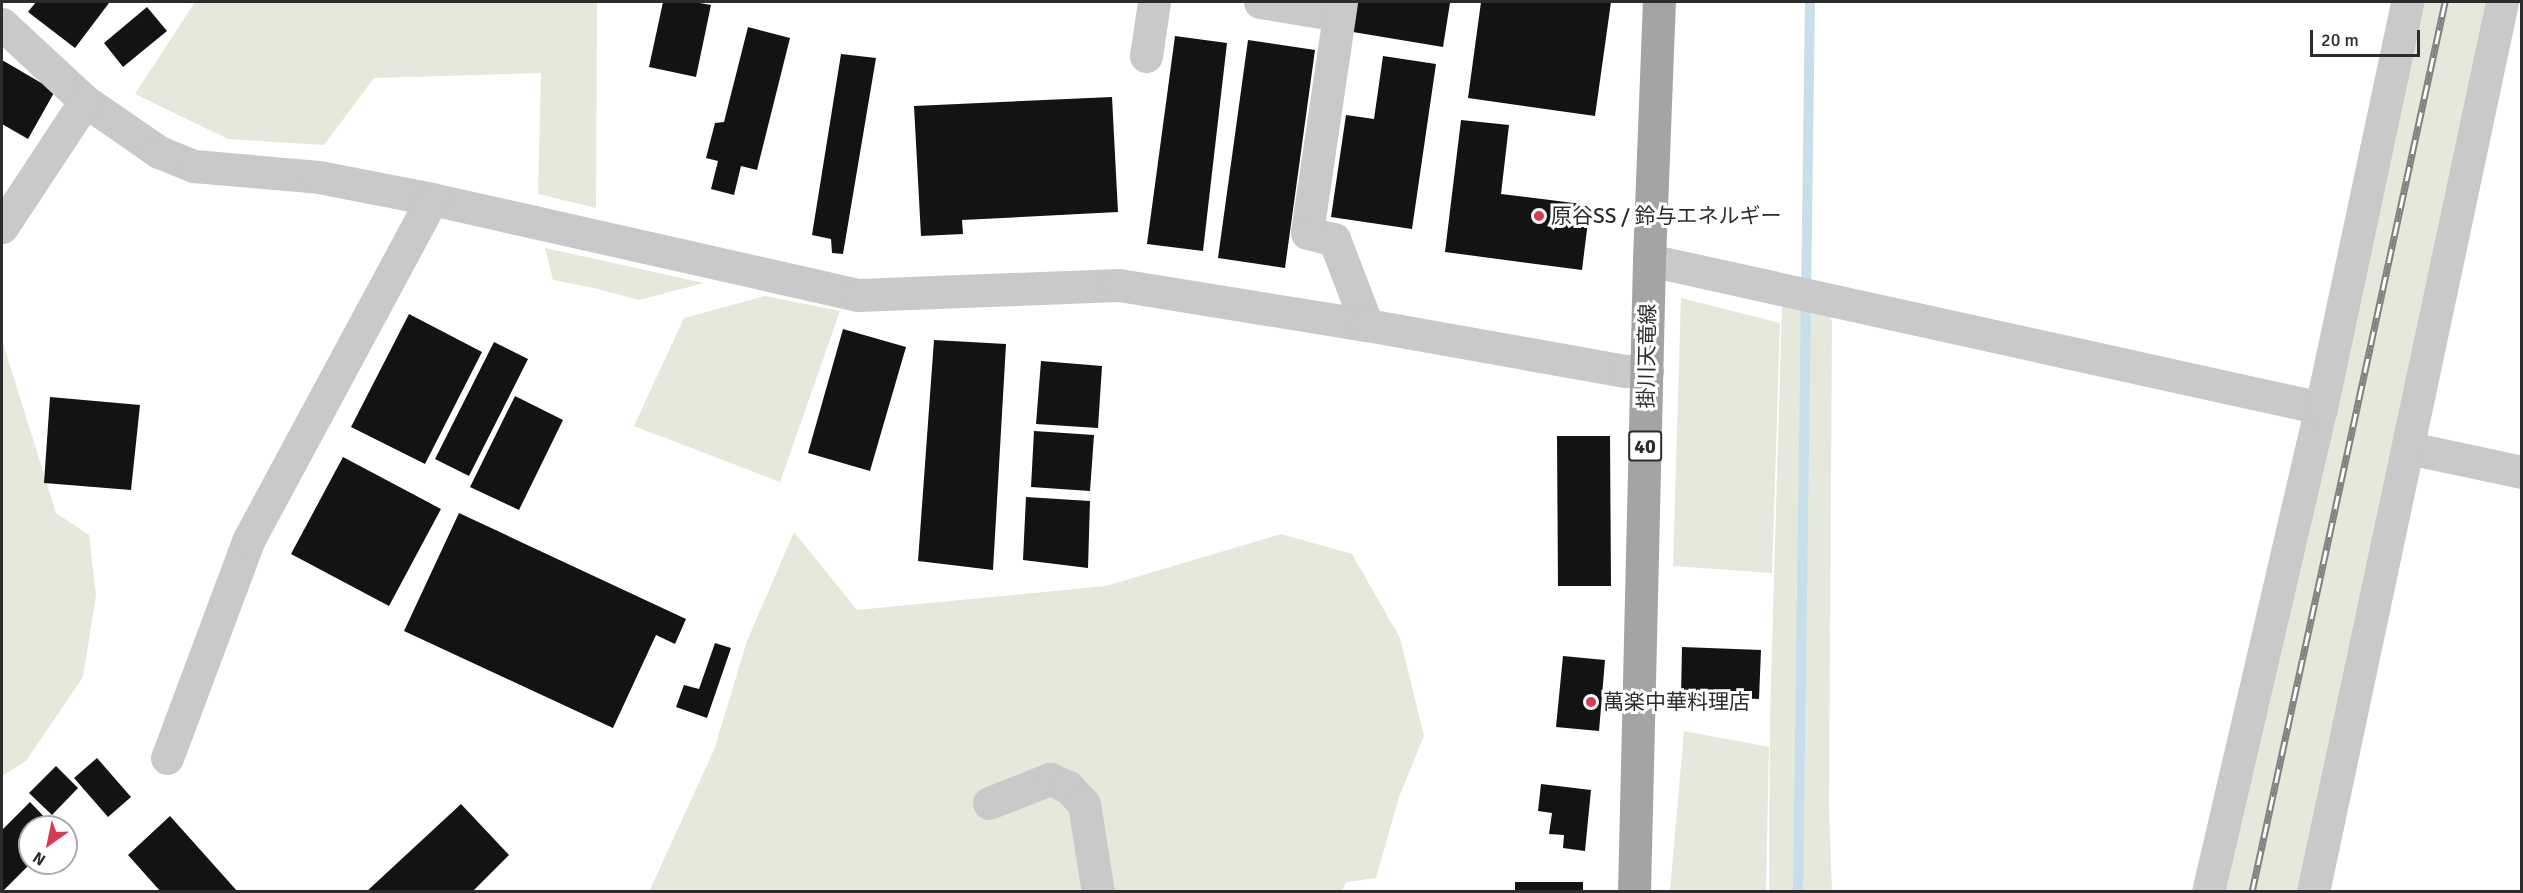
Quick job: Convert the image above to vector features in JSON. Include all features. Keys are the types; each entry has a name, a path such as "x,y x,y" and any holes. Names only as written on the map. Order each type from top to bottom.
{"main road":[{"name":"掛川天竜線","path":"1634,891 1649,260 1659,2"}],"street":[{"path":"2,5 5,2"},
{"path":"1146,56 1154,2"},
{"path":"1260,2 1340,8 1307,233 1335,239 1367,325"},
{"path":"2208,891 2321,408 2407,2"},
{"path":"2313,891 2502,2"},
{"path":"2,24 85,101 159,152 194,166 319,177 432,199 858,295 1119,285 1367,325 1625,371 1647,371"},
{"path":"2,227 85,101"},
{"path":"167,758 249,539 432,199"},
{"path":"1649,260 2321,408"},
{"path":"2409,448 2522,472"},
{"path":"989,803 1050,779 1068,787 1084,804 1098,891"}],"shaded area":[{"path":"195,2 597,2 596,208 538,194 541,73 374,78 324,145 228,139 135,94"},
{"path":"2412,2 2490,2 2299,891 2217,892"},
{"path":"545,248 704,283 639,300 553,280"},
{"path":"765,296 840,311 780,482 634,426 684,318"},
{"path":"1681,298 1780,323 1772,573 1673,566"},
{"path":"1782,303 1828,311 1832,321 1829,808 1832,891 1769,892 1770,715"},
{"path":"2,340 56,513 89,535 96,595 83,677 26,761 2,776"},
{"path":"794,532 857,610 1106,586 1281,534 1352,554 1400,638 1424,736 1399,797 1376,878 1346,882 1342,891 649,892 714,750 747,641"},
{"path":"1684,731 1769,747 1766,891 1670,891"}],"building":[{"path":"36,2 109,3 75,48 28,12"},
{"path":"663,2 694,2 711,5 696,77 649,67"},
{"path":"1352,2 1450,3 1443,47 1347,31"},
{"path":"1481,2 1611,2 1595,116 1468,98"},
{"path":"147,7 167,31 123,67 104,43"},
{"path":"748,27 790,38 757,170 741,166 734,195 711,189 718,161 706,158 715,123 724,122"},
{"path":"1175,36 1227,43 1203,251 1147,244"},
{"path":"1248,40 1315,50 1285,268 1218,258"},
{"path":"841,54 876,58 843,254 832,253 831,239 812,235"},
{"path":"1383,56 1436,64 1412,229 1331,217 1346,115 1374,119"},
{"path":"2,60 55,91 28,139 2,124"},
{"path":"1112,97 1118,212 962,220 963,234 921,236 914,106"},
{"path":"1461,120 1509,125 1501,194 1590,205 1582,270 1445,252"},
{"path":"409,314 482,352 425,464 351,427"},
{"path":"843,329 906,347 870,471 808,453"},
{"path":"934,340 1006,344 993,570 918,561"},
{"path":"494,342 528,359 469,476 435,459"},
{"path":"1041,361 1102,366 1098,428 1036,424"},
{"path":"515,396 563,420 519,510 470,487"},
{"path":"50,397 140,405 131,490 44,483"},
{"path":"1034,431 1094,435 1090,491 1031,487"},
{"path":"1557,436 1610,436 1611,586 1558,586"},
{"path":"343,457 441,509 389,606 291,554"},
{"path":"1026,497 1090,501 1088,568 1023,560"},
{"path":"459,513 686,619 675,644 656,635 613,728 404,631"},
{"path":"715,643 731,648 707,718 676,707 684,685 699,689"},
{"path":"1682,647 1761,650 1759,699 1681,696"},
{"path":"1563,656 1605,660 1599,731 1556,727"},
{"path":"97,758 131,797 108,817 74,778"},
{"path":"56,766 78,788 52,815 29,793"},
{"path":"1541,784 1591,790 1585,851 1563,848 1564,835 1549,834 1552,813 1538,811"},
{"path":"30,802 42,815 18,815 19,875 2,892 2,830"},
{"path":"461,804 509,855 472,892 366,892"},
{"path":"170,816 238,892 161,892 128,855"},
{"path":"1515,882 1583,882 1583,892 1515,892"}],"waterway":[{"path":"1798,892 1810,2"}],"railway":[{"path":"2252,892 2445,2"}],"place":[{"name":"原谷SS / 鈴与エネルギー","path":"1539,216"},
{"name":"萬楽中華料理店","path":"1591,702"}]}
